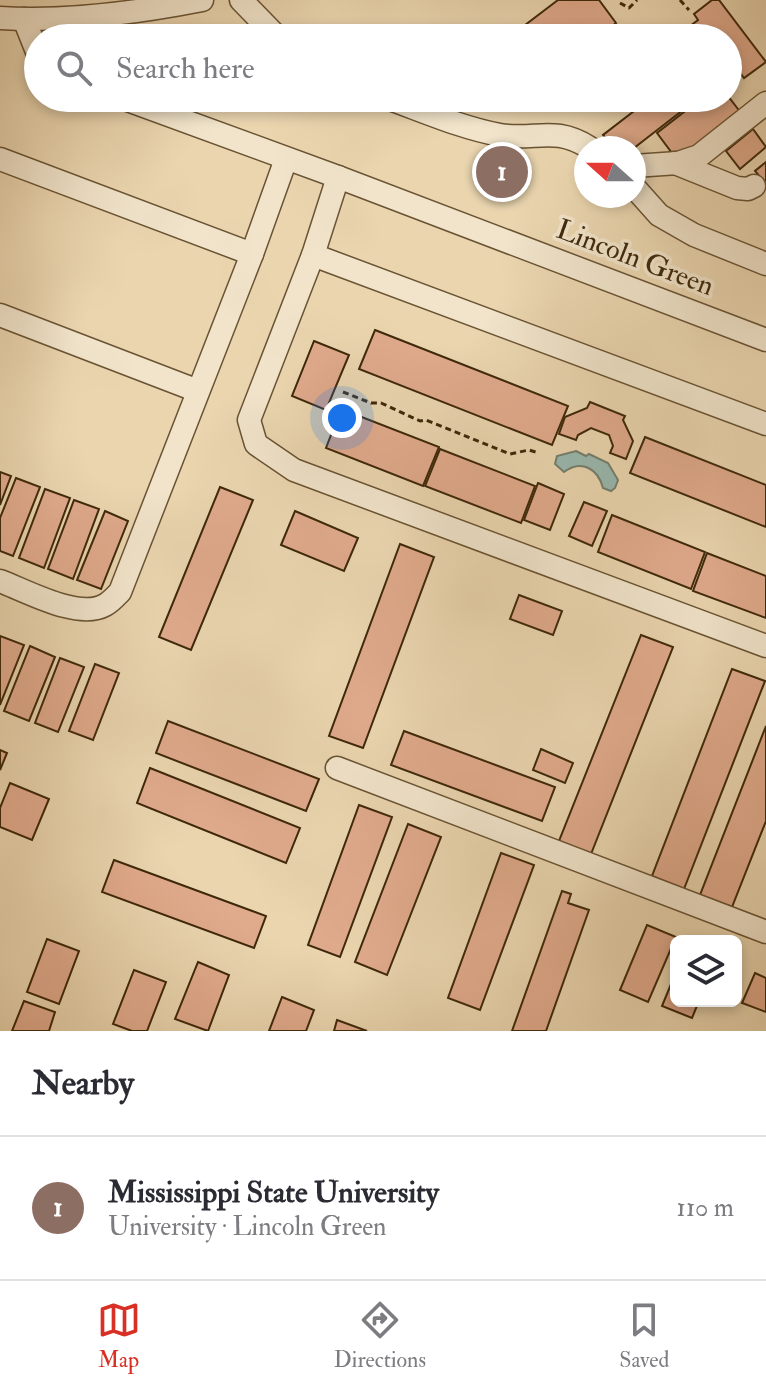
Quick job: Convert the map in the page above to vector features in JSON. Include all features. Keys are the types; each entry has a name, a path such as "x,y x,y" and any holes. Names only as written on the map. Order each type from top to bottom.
{"street":[{"path":"0,18 24,19 202,0"},
{"path":"241,0 264,24"},
{"path":"24,19 26,24"},
{"path":"684,167 766,103"},
{"name":"Lincoln Green","path":"160,112 766,340"},
{"path":"430,112 498,134 522,138 544,133 562,135 574,141"},
{"path":"0,159 252,254"},
{"path":"0,581 68,607 88,610 105,605 120,592 286,159"},
{"path":"646,166 723,163"},
{"path":"684,167 737,188 754,186"},
{"path":"338,177 313,255 249,420 256,444 294,470 766,646"},
{"path":"646,200 659,215 694,235 766,264"},
{"path":"313,255 766,424"},
{"path":"0,315 198,391"},
{"path":"337,768 766,932"}],"path":[{"path":"620,3 629,8 637,0"},
{"path":"680,0 689,10"},
{"path":"343,392 371,403 381,403 420,421 426,420 510,454 529,450 539,453"}],"water":[{"path":"576,451 608,463 618,480 615,488 611,491 603,488 593,471 583,466 564,472 555,464 557,456"}],"building":[{"path":"558,0 599,0 616,23 615,24 526,24"},
{"path":"712,0 719,0 737,24 693,24 698,20 694,14"},
{"path":"742,30 766,62 744,78 742,75"},
{"path":"633,112 680,112 646,139 646,136 604,136"},
{"path":"684,112 741,113 678,161 657,133"},
{"path":"753,129 766,147 740,169 726,151"},
{"path":"766,162 766,184 755,171"},
{"path":"375,330 568,406 552,445 359,369"},
{"path":"314,341 349,355 326,410 292,396"},
{"path":"590,402 625,416 623,420 633,441 626,459 610,453 613,446 609,435 591,428 578,435 576,440 559,434 565,417 587,408"},
{"path":"341,409 439,447 423,486 326,448"},
{"path":"645,437 766,485 766,527 630,473"},
{"path":"440,449 535,486 521,523 425,486"},
{"path":"0,472 11,476 0,505"},
{"path":"16,478 40,487 13,556 0,551 0,518"},
{"path":"538,483 564,494 550,530 524,520"},
{"path":"220,487 253,500 191,650 159,637"},
{"path":"45,489 70,498 44,568 19,558"},
{"path":"74,500 99,509 73,579 48,569"},
{"path":"584,502 607,511 592,546 569,536"},
{"path":"105,511 128,521 101,589 77,580"},
{"path":"295,511 358,538 344,571 281,545"},
{"path":"612,515 705,552 691,589 598,552"},
{"path":"400,544 434,557 363,748 329,736"},
{"path":"707,553 766,576 766,618 693,591"},
{"path":"519,595 562,611 553,635 510,619"},
{"path":"641,635 673,647 591,854 559,841"},
{"path":"0,636 24,645 0,705"},
{"path":"30,646 55,657 29,721 4,711"},
{"path":"60,658 84,667 58,732 35,723"},
{"path":"95,664 119,673 93,740 69,731"},
{"path":"732,669 765,681 684,889 652,876"},
{"path":"168,721 319,779 306,811 156,753"},
{"path":"766,726 766,821 732,907 700,895"},
{"path":"404,731 555,787 542,821 391,765"},
{"path":"541,749 573,763 565,783 533,770"},
{"path":"0,750 7,753 0,770"},
{"path":"150,768 300,828 286,863 137,803"},
{"path":"10,783 49,799 32,840 0,827 0,808"},
{"path":"359,805 392,817 340,957 308,945"},
{"path":"408,824 441,837 387,975 355,962"},
{"path":"501,853 534,865 480,1010 448,998"},
{"path":"114,860 266,916 254,948 102,892"},
{"path":"562,891 571,894 568,903 589,910 546,1031 512,1031"},
{"path":"647,925 671,935 670,951 648,1002 620,990"},
{"path":"47,939 79,951 59,1004 27,992"},
{"path":"198,962 229,975 208,1031 175,1019"},
{"path":"134,970 166,982 147,1031 132,1031 113,1024"},
{"path":"755,973 766,978 766,1012 742,1003"},
{"path":"670,987 670,1007 697,1007 692,1018 662,1006"},
{"path":"282,997 314,1010 306,1031 269,1031"},
{"path":"24,1001 55,1012 49,1031 12,1031"},
{"path":"337,1020 367,1031 334,1031"}],"place":[{"name":"Mississippi State University","path":"502,172"}]}
